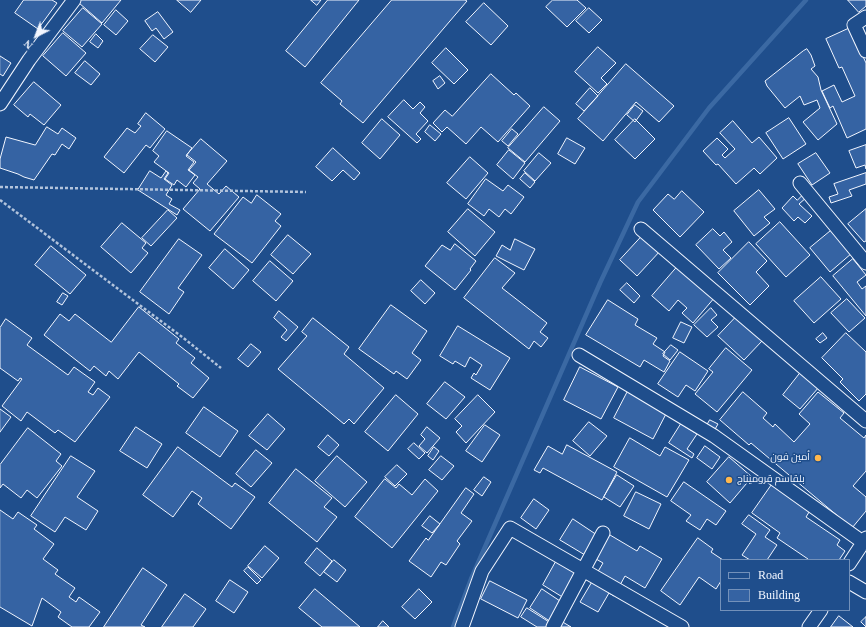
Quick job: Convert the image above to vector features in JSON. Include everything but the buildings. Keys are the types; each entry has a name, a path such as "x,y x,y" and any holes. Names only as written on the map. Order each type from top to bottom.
{"street":[{"path":"0,104 29,60 74,0"},
{"path":"866,17 854,25 866,51"},
{"path":"800,184 866,263"},
{"path":"641,229 866,421"},
{"path":"579,355 714,436 865,540 850,562"},
{"path":"462,627 482,571 510,528 682,627"},
{"path":"553,627 603,533"},
{"path":"850,583 866,592"},
{"path":"809,627 820,611"}],"path":[{"path":"0,187 306,192"},
{"path":"0,200 221,368"}],"waterway":[{"path":"453,627 471,579 600,283 638,202 709,108 806,0"}],"place":[{"name":"أمين فون","path":"818,458"},
{"name":"بلقاسم قروميناج","path":"729,480"}]}
